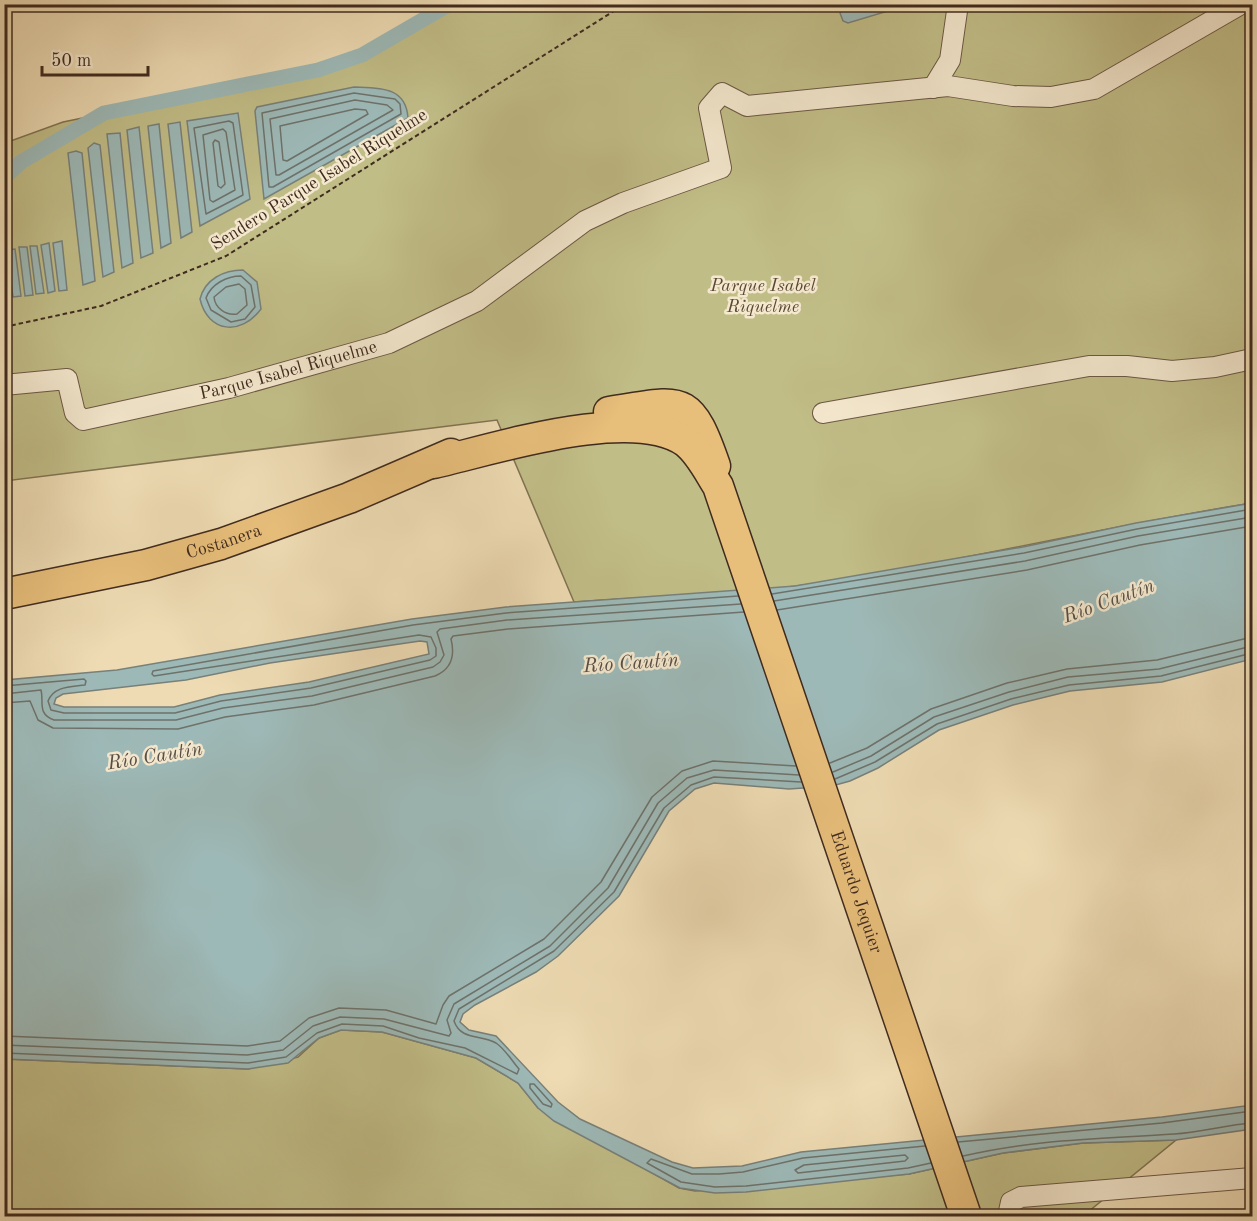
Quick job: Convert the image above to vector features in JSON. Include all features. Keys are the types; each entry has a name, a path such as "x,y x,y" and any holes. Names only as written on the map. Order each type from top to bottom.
{"highway":[{"name":"Costanera","path":"4,594 146,565 221,544 309,513 435,463 494,434 609,412 661,405 681,406 691,411 701,427 718,474 718,486 747,569"},
{"name":"Eduardo Jequier","path":"747,569 962,1204"}],"street":[{"path":"933,88 950,60 958,4"},
{"name":"Parque Isabel Riquelme","path":"4,385 67,379 75,413 83,420 229,388 389,343 477,301 585,221 623,203 721,168 709,108 722,93 747,106 948,86 1013,96 1051,97 1094,89 1241,4"},
{"path":"823,413 1089,366 1127,366 1173,371 1215,367 1252,359"},
{"path":"1008,1216 1011,1202 1021,1197 1252,1178"}],"path":[{"name":"Sendero Parque Isabel Riquelme","path":"4,327 101,306 226,256 625,4"}],"green space":[{"name":"Parque Isabel Riquelme","path":"450,5 1252,5 1252,503 910,568 796,586 741,592 574,602 497,420 5,481 5,143 63,122 347,64"},
{"path":"341,1030 382,1032 476,1058 518,1083 538,1108 679,1188 695,1191 909,1174 1003,1153 1083,1143 1176,1140 1083,1216 5,1216 5,1059 248,1069 298,1057 319,1038"}],"water":[{"path":"848,4 908,5 848,23 843,21 840,13"},
{"path":"354,87 382,89 397,94 406,108 408,118 264,199 255,111 257,107"},
{"path":"238,113 250,199 200,226 187,121"},
{"path":"180,122 192,232 181,238 168,124"},
{"path":"159,124 171,243 161,248 148,126"},
{"path":"139,127 153,253 141,258 127,130"},
{"path":"120,133 133,263 122,268 107,134"},
{"path":"94,143 100,145 114,272 103,277 88,148"},
{"path":"76,151 82,153 95,281 83,285 68,153"},
{"path":"62,241 67,290 59,291 53,243"},
{"path":"49,243 55,291 48,293 41,245"},
{"path":"30,246 37,246 44,293 36,294"},
{"path":"19,247 27,247 33,295 25,296"},
{"path":"15,249 21,296 13,297 7,250"},
{"path":"243,270 257,282 261,309 244,324 226,327 218,324 210,319 204,310 200,299 203,292 216,277"},
{"name":"Río Cautín","path":"1252,503 1252,659 1162,682 1070,691 1013,705 939,730 878,768 850,781 832,786 789,789 714,783 695,789 669,811 619,896 558,956 536,972 475,1005 463,1014 460,1022 469,1030 496,1036 558,1102 580,1119 672,1162 693,1168 742,1166 801,1152 1162,1117 1252,1105 1252,1129 1176,1140 1083,1143 1003,1153 909,1174 746,1192 715,1193 680,1188 554,1121 538,1108 518,1083 476,1058 382,1032 341,1030 319,1038 288,1063 248,1069 5,1059 5,680 117,670 412,619 506,607 795,586 1023,547 1136,523","holes":["420,641 427,642 429,654 309,682 220,695 174,707 64,707 54,704 56,698 63,694 186,680 270,663"]}],"waterway":[{"path":"4,178 21,162 104,113 318,70 362,55 450,4"}]}
